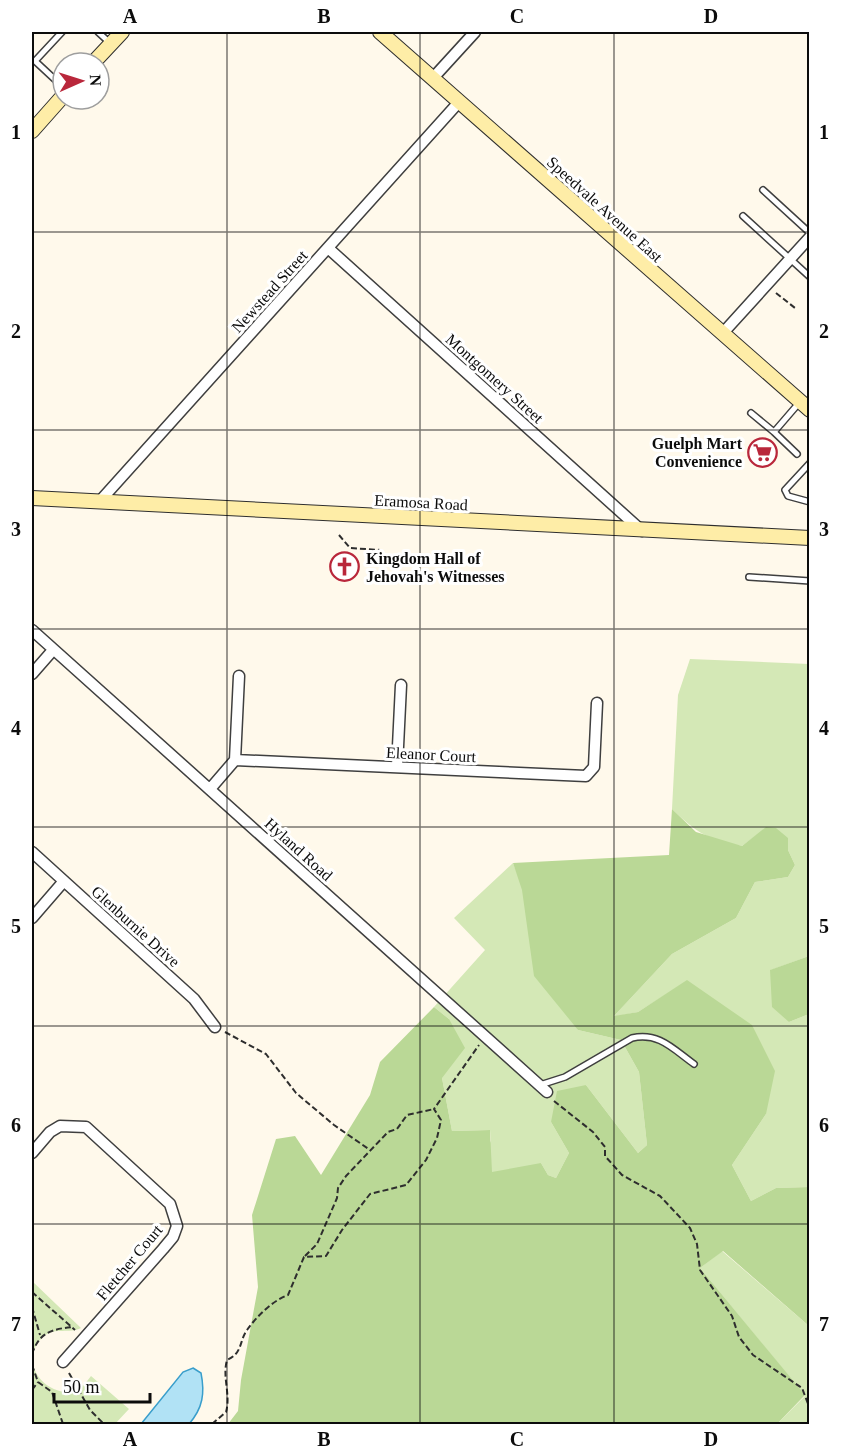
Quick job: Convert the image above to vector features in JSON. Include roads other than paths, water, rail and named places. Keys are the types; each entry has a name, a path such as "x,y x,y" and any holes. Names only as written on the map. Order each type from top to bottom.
{"main road":[{"path":"104,51 122,32"},
{"name":"Speedvale Avenue East","path":"381,32 805,406"},
{"path":"32,131 51,110"},
{"name":"Eramosa Road","path":"32,498 810,538"}],"street":[{"path":"433,78 475,32"},
{"name":"Newstead Street","path":"100,501 459,102"},
{"path":"722,334 810,235"},
{"name":"Montgomery Street","path":"328,248 642,531"},
{"name":"Hyland Road","path":"32,630 484,1038 543,1088"},
{"path":"32,674 53,650"},
{"path":"210,789 235,760 238,675"},
{"path":"397,767 401,685"},
{"name":"Eleanor Court","path":"235,760 586,776 594,767 597,703"},
{"name":"Glenburnie Drive","path":"32,852 194,999 215,1027"},
{"path":"32,918 64,881"},
{"name":"Fletcher Court","path":"32,1153 50,1132 60,1126 86,1127 170,1204 175,1213 177,1226 173,1237 63,1362"}],"lane":[{"path":"51,76 35,61 62,32"},
{"path":"98,32 111,43"},
{"path":"763,190 810,235"},
{"path":"743,216 810,277"},
{"path":"774,432 805,406"},
{"path":"751,413 797,454"},
{"path":"810,463 785,490 788,496 810,502"},
{"path":"749,578 810,581"},
{"path":"543,1088 632,1038 644,1036 653,1036 694,1064"}],"water":[{"path":"193,1368 201,1373 203,1394 200,1406 189,1424 141,1424 183,1372"}],"place":[{"name":"Guelph Mart Convenience","path":"763,452"},
{"name":"Kingdom Hall of Jehovah's Witnesses","path":"345,567"}]}
